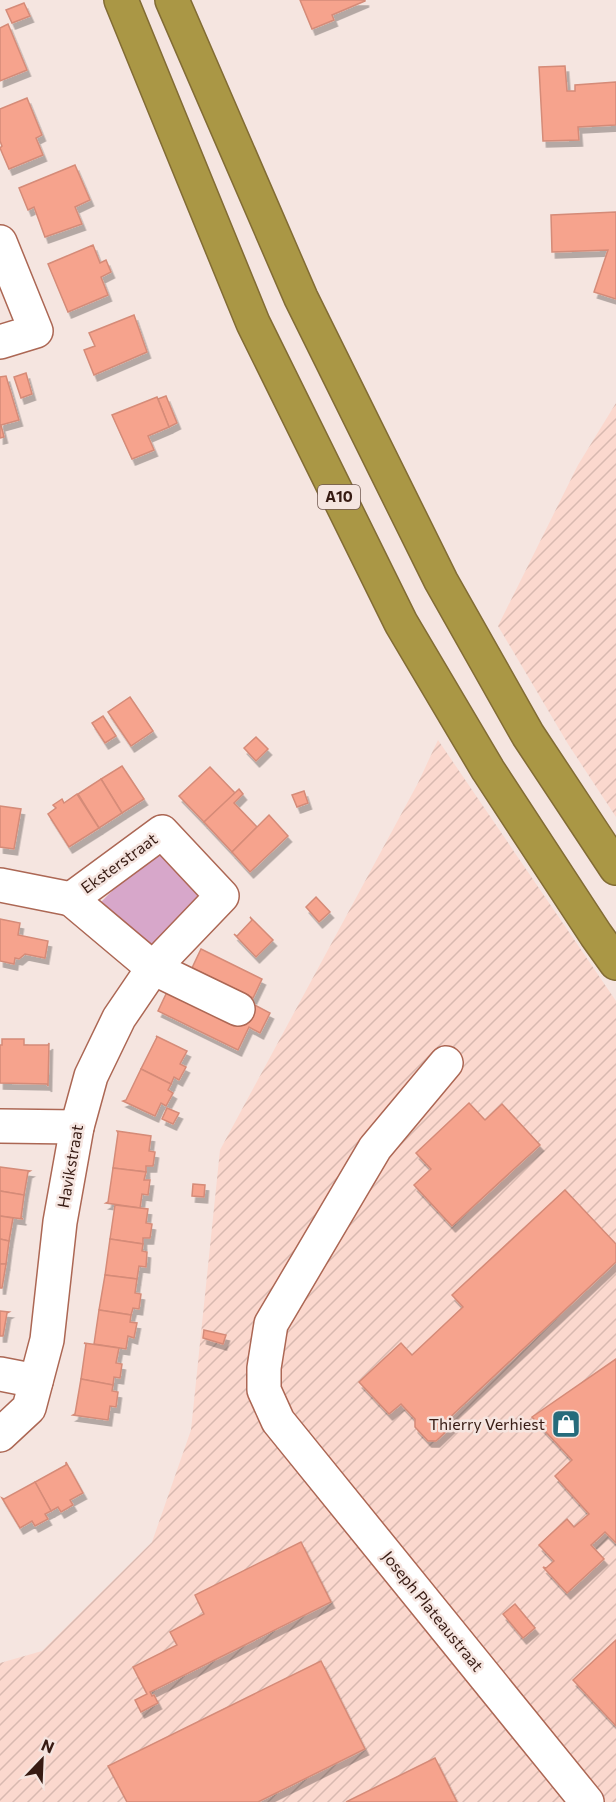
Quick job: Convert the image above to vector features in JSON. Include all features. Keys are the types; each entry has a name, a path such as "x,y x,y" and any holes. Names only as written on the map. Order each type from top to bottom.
{"highway":[{"name":"A10","path":"121,0 253,323 401,623 488,770 616,963"},
{"path":"172,0 301,298 441,581 528,735 616,868"}],"street":[{"path":"0,242 36,332 0,342"},
{"name":"Eksterstraat","path":"0,885 71,899 153,968 222,896 162,832 71,899"},
{"path":"153,968 238,1009"},
{"name":"Havikstraat","path":"0,1435 29,1408 47,1340 60,1222 76,1127 91,1076 119,1018 153,968"},
{"name":"Joseph Plateaustraat","path":"446,1064 375,1148 271,1324 264,1368 264,1390 278,1421 587,1802"},
{"path":"0,1126 76,1127"},
{"path":"0,1374 36,1381"}],"shaded area":[{"path":"616,403 616,817 568,744 498,626 578,465"},
{"path":"438,740 616,1001 616,1802 0,1802 0,1663 42,1651 152,1542 191,1430 220,1150 418,783"},
{"path":"156,847 202,892 151,948 101,902"}],"building":[{"path":"300,0 365,1 332,15 334,20 312,29"},
{"path":"24,3 30,16 12,23 6,10"},
{"path":"8,24 27,70 0,81 0,28"},
{"path":"565,66 567,91 575,91 575,85 616,82 616,125 578,127 579,140 543,141 539,67"},
{"path":"27,98 42,135 36,138 43,155 9,169 0,148 2,146 0,109"},
{"path":"75,165 90,200 75,207 82,224 45,237 34,207 28,210 19,188"},
{"path":"616,212 616,299 594,292 608,250 552,252 551,215"},
{"path":"93,245 100,263 106,260 111,272 101,277 108,295 68,312 48,264"},
{"path":"134,315 147,352 94,375 84,350 95,346 89,333"},
{"path":"26,373 32,394 21,398 14,377"},
{"path":"6,376 19,420 1,425 4,437 0,438 0,377"},
{"path":"166,396 177,423 169,427 158,399"},
{"path":"157,397 169,427 148,436 154,450 132,459 112,415"},
{"path":"130,697 153,731 131,746 108,712"},
{"path":"103,716 116,736 105,743 92,723"},
{"path":"256,737 268,749 256,761 244,748"},
{"path":"122,766 144,799 122,813 101,779"},
{"path":"210,767 235,793 204,822 179,796"},
{"path":"101,779 122,813 99,828 78,794"},
{"path":"239,789 243,794 234,803 257,827 232,852 204,822"},
{"path":"304,791 308,803 297,807 292,795"},
{"path":"77,794 99,828 69,847 48,814 56,808 53,805 62,799 64,803"},
{"path":"0,806 21,809 14,849 0,847"},
{"path":"269,815 288,836 250,872 232,852"},
{"path":"316,897 330,912 319,922 306,907"},
{"path":"250,917 273,940 256,957 234,934 237,936 252,920"},
{"path":"0,919 20,923 18,935 48,941 45,958 25,954 19,959 15,958 14,964 0,961"},
{"path":"201,949 262,979 253,998 192,968"},
{"path":"167,992 239,1026 251,1003 270,1013 260,1033 249,1027 238,1050 158,1011"},
{"path":"156,1036 187,1051 180,1064 186,1067 179,1080 174,1077 171,1084 141,1069"},
{"path":"2,1039 24,1039 24,1045 48,1045 49,1043 48,1086 47,1084 0,1083"},
{"path":"141,1069 171,1084 168,1090 173,1093 166,1106 161,1103 155,1116 123,1101 126,1100"},
{"path":"469,1103 485,1120 502,1104 540,1145 452,1226 414,1185 431,1169 416,1153"},
{"path":"167,1108 179,1113 173,1124 162,1119"},
{"path":"117,1131 151,1136 149,1151 155,1152 153,1166 146,1166 146,1172 113,1168"},
{"path":"0,1167 30,1171 24,1195 0,1191"},
{"path":"113,1168 146,1172 144,1180 150,1180 148,1195 142,1194 140,1208 106,1203"},
{"path":"193,1184 205,1185 204,1197 192,1196"},
{"path":"565,1190 616,1244 616,1262 446,1421 451,1427 436,1441 428,1441 415,1427 415,1419 401,1404 389,1414 359,1382 401,1343 412,1355 463,1307 452,1295"},
{"path":"0,1191 24,1195 21,1218 23,1219 0,1216"},
{"path":"115,1205 148,1209 146,1223 152,1224 150,1238 143,1238 143,1244 110,1239"},
{"path":"0,1216 13,1218 9,1241 0,1239"},
{"path":"0,1239 9,1241 6,1264 0,1264"},
{"path":"110,1239 143,1244 142,1251 147,1252 146,1267 139,1266 137,1279 105,1275"},
{"path":"0,1264 6,1264 2,1288 0,1288"},
{"path":"105,1275 137,1279 135,1293 141,1294 139,1309 133,1308 131,1315 99,1310"},
{"path":"99,1310 131,1315 130,1322 137,1323 134,1338 128,1336 126,1349 94,1344"},
{"path":"0,1311 9,1312 3,1336 0,1336"},
{"path":"204,1330 226,1335 223,1344 203,1338"},
{"path":"84,1343 119,1348 116,1363 122,1364 120,1378 114,1377 113,1385 81,1379 86,1344"},
{"path":"616,1359 616,1543 605,1532 591,1545 604,1559 567,1593 543,1567 546,1568 554,1561 539,1545 567,1519 574,1527 589,1514 555,1476 572,1460 532,1417"},
{"path":"81,1379 113,1385 112,1391 118,1392 116,1407 110,1406 108,1420 73,1415"},
{"path":"66,1462 83,1493 70,1500 73,1505 61,1512 58,1507 51,1511 35,1482 66,1465"},
{"path":"35,1482 51,1511 45,1514 48,1519 35,1526 32,1521 20,1528 2,1498"},
{"path":"301,1542 331,1602 150,1692 158,1703 141,1712 135,1700 147,1694 133,1667 177,1645 170,1632 204,1614 195,1595"},
{"path":"515,1604 535,1628 523,1638 503,1614"},
{"path":"616,1640 616,1726 573,1680"},
{"path":"321,1661 365,1749 258,1802 127,1802 108,1766"},
{"path":"435,1758 457,1802 346,1802"}],"place":[{"name":"Thierry Verhiest","path":"566,1424"}]}
